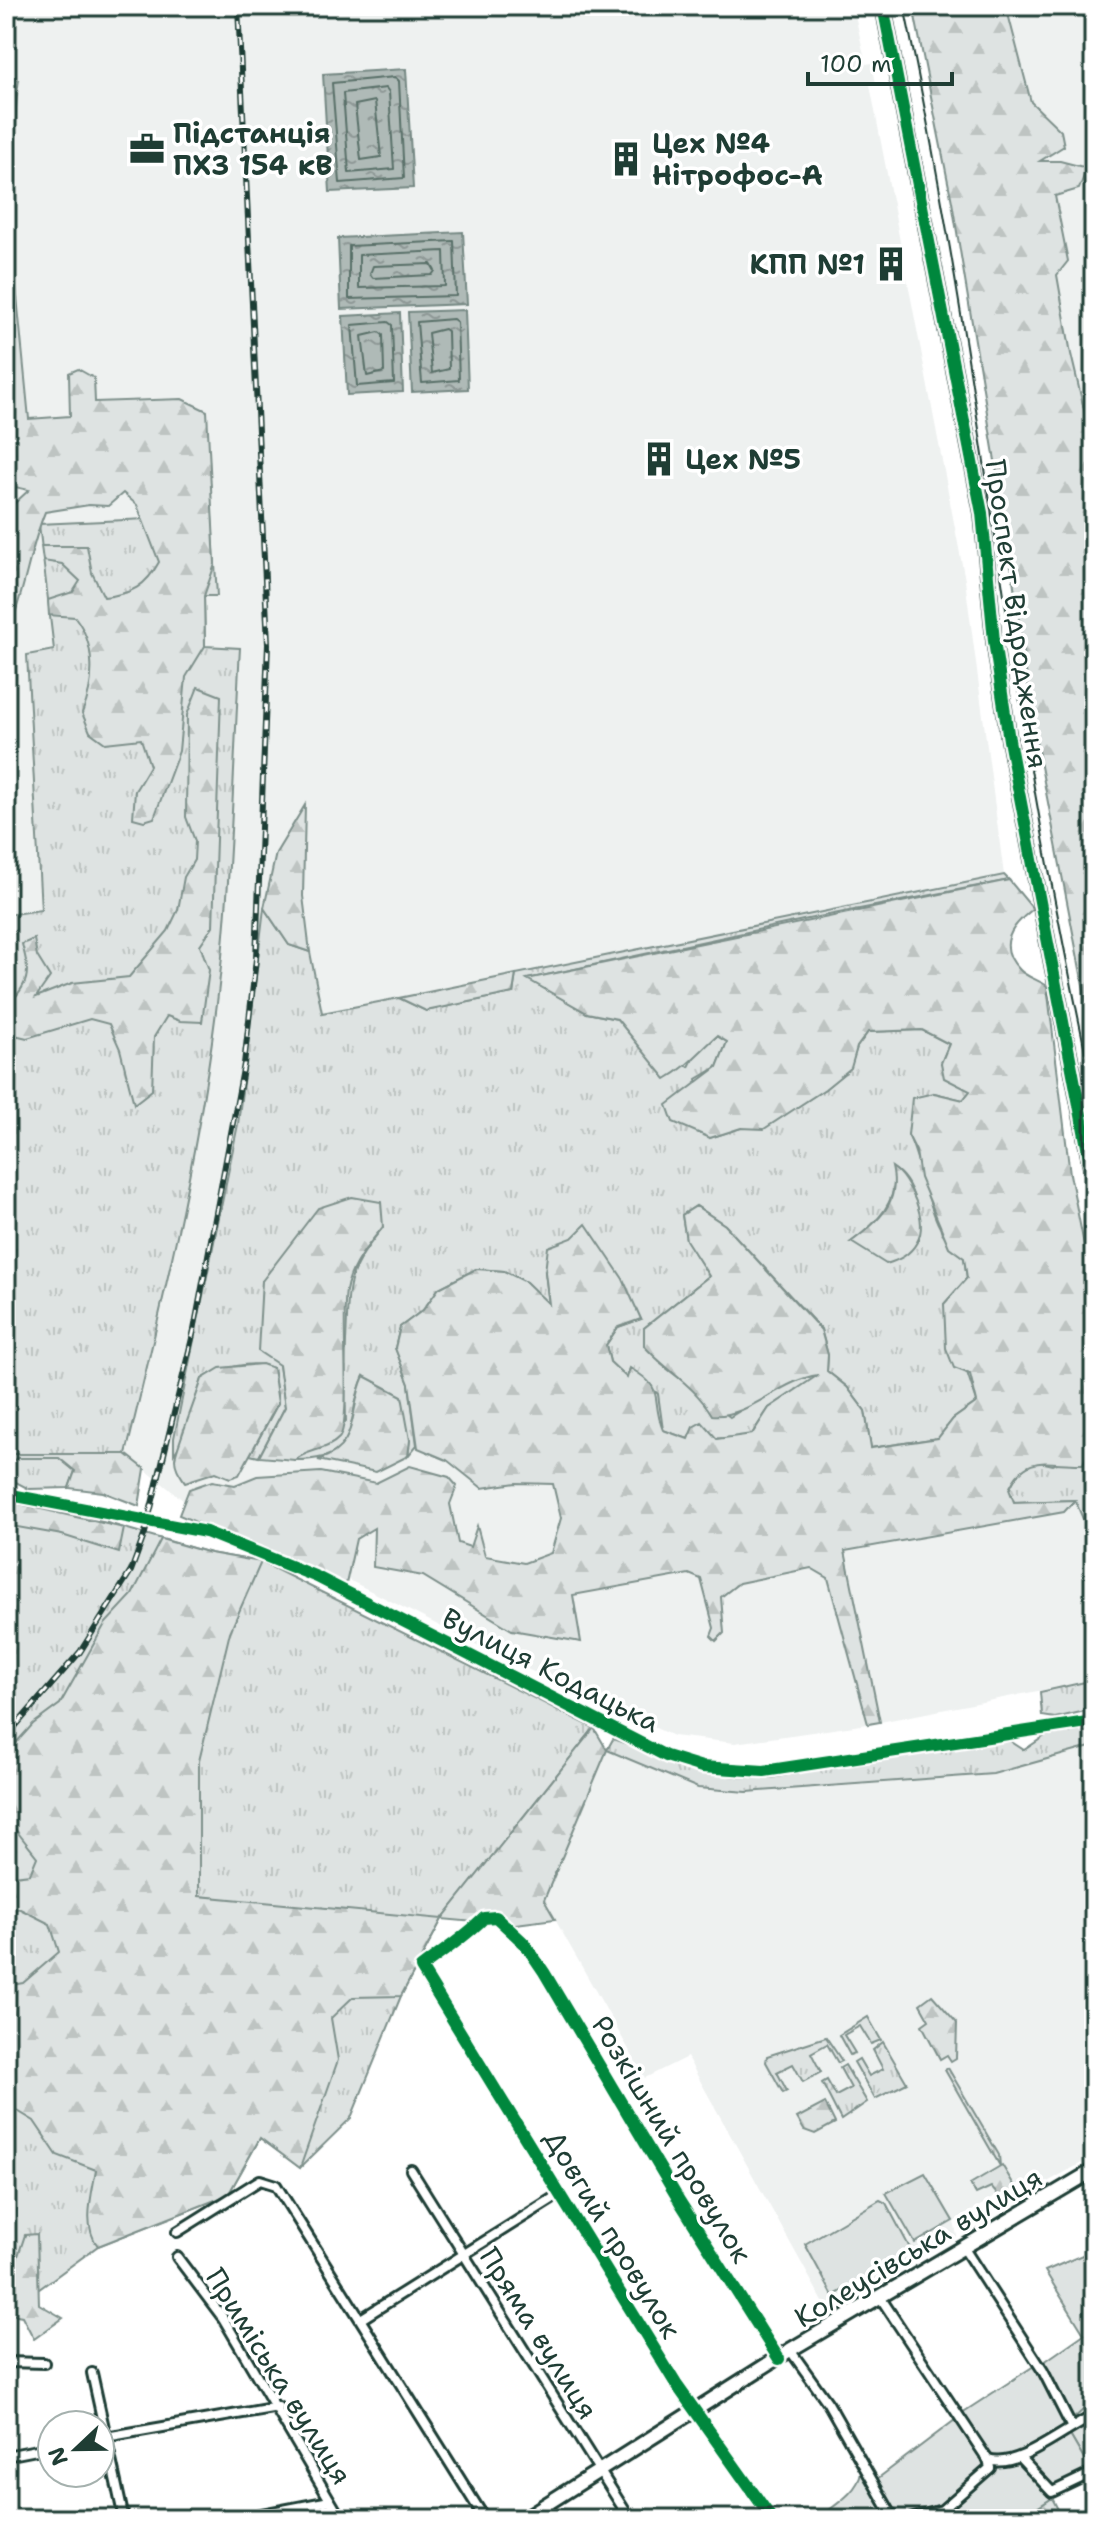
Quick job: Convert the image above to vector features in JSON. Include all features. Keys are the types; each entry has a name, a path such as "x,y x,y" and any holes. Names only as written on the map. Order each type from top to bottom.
{"street":[{"name":"Проспект Відродження","path":"883,6 982,513 994,641 1009,740 1094,1183"},
{"name":"Вулиця Кодацька","path":"6,1494 206,1532 317,1577 666,1756 702,1767 764,1771 1094,1721"},
{"name":"Розкішний провулок","path":"421,1968 442,1952 452,1949 484,1918 496,1917 525,1944 779,2359"},
{"name":"Довгий провулок","path":"421,1968 696,2412 772,2519"},
{"name":"Пряма вулиця","path":"411,2170 630,2519"},
{"name":"Колеусівська вулиця","path":"523,2519 790,2350 1094,2170"},
{"path":"177,2232 260,2180 276,2185 485,2519"},
{"path":"361,2319 466,2256 560,2194"},
{"path":"963,2247 1043,2371 1071,2426"},
{"name":"Приміська вулиця","path":"177,2257 223,2318 341,2519"},
{"path":"880,2297 988,2460 990,2468 942,2510 910,2519"},
{"path":"790,2350 828,2403 894,2519"},
{"path":"6,2362 44,2363"},
{"path":"92,2373 98,2409"},
{"path":"116,2436 278,2407"},
{"path":"988,2460 1000,2464 1021,2459 1071,2426 1094,2416"},
{"path":"6,2456 36,2450"},
{"path":"1021,2459 1052,2492 1094,2472"},
{"path":"116,2488 124,2519"},
{"path":"235,2519 330,2501"}],"shaded area":[{"path":"6,6 853,6 866,64 872,63 876,84 870,85 965,580 1004,875 956,885 1075,1500 1094,1545 1094,1680 875,1723 735,1743 673,1736 503,1658 357,1584 199,1513 126,1454 6,1454"},
{"path":"1006,6 1094,6 1094,767 1031,102"},
{"path":"1094,1746 1094,2156 1006,2205 996,2196 954,2222 957,2236 834,2310 827,2309 687,2057 645,2078 544,1900 607,1750 698,1788 820,1788 993,1774"}],"green space":[{"path":"913,6 1006,6 1031,102 1061,131 1064,146 1040,161 1060,161 1087,168 1079,189 1055,196 1068,261 1057,275 1071,354 1094,452 1094,1042 1035,735 1004,515 952,202"},
{"path":"6,80 19,80 12,158 6,182"},
{"path":"6,184 29,419 70,416 69,373 78,369 94,378 95,402 182,399 207,411 215,564 204,596 205,646 186,677 179,751 154,818 144,821 133,818 135,791 150,766 141,739 105,743 90,732 82,713 91,677 87,639 75,617 49,615 48,600 73,592 80,581 62,564 43,561 41,546 87,546 92,573 104,597 123,594 143,583 159,562 137,505 123,493 108,506 89,505 45,512 14,616 6,585 6,511 29,490 6,485"},
{"path":"212,516 217,596 204,596 205,646 240,648 225,927 207,1074 176,1238 126,1454 6,1454 6,915 41,910 27,655 54,650 39,524"},
{"path":"198,687 221,696 213,926 200,945 209,970 202,1022 180,1021 167,1016 154,1037 152,1090 134,1104 120,1049 109,1024 90,1019 27,1038 6,1033 6,1008 26,979 27,964 22,944 34,939 37,956 50,977 36,997 72,983 129,977 168,931 178,910 184,877 194,860 195,841 186,817 187,715"},
{"path":"305,805 303,896 310,952 289,945 264,908 276,853"},
{"path":"1004,875 1009,880 528,979 587,1013 617,1019 639,1042 689,1067 695,1055 717,1036 727,1042 717,1067 697,1079 710,1138 741,1128 764,1128 825,1089 850,1068 857,1047 868,1032 922,1030 949,1044 941,1063 970,1091 963,1100 934,1093 908,1134 935,1217 952,1247 964,1258 967,1278 944,1304 977,1402 953,1419 938,1438 871,1448 865,1411 847,1387 827,1371 828,1355 821,1329 725,1225 696,1206 682,1215 686,1239 709,1276 644,1328 661,1364 730,1417 785,1385 821,1374 769,1408 752,1434 739,1438 688,1439 663,1430 658,1394 630,1369 627,1378 610,1362 606,1345 618,1327 641,1319 545,1272 549,1305 526,1282 504,1271 476,1269 439,1288 423,1310 400,1327 395,1348 409,1384 417,1445 408,1456 410,1440 364,1376 343,1446 318,1458 295,1460 305,1451 323,1448 346,1421 346,1341 351,1280 361,1257 383,1227 262,1281 261,1316 279,1365 285,1407 259,1457 250,1455 278,1403 273,1368 256,1364 227,1368 202,1379 182,1442 174,1454 174,1438 238,1124 264,908 289,945 310,952 322,1013 399,998 426,1011 513,993 516,974","holes":["893,1168 901,1174 915,1200 919,1240 851,1242 878,1219 890,1201"]},
{"path":"1009,880 1033,909 1013,929 1009,937 1009,953 1023,972 1047,986 1070,1174 1094,1295 1094,1449 1090,1448 1083,1464 1031,1465 1016,1477 1009,1489 1014,1502 1075,1500 1064,1512 845,1551 880,1722 868,1724 828,1578 811,1568 739,1583 721,1597 724,1633 716,1641 711,1636 714,1628 701,1579 689,1574 573,1595 581,1642 512,1630 423,1576 373,1567 374,1528 356,1539 346,1584 179,1515 189,1489 212,1481 235,1485 257,1476 321,1472 376,1483 410,1466 449,1477 457,1486 450,1504 458,1543 470,1547 477,1526 485,1556 524,1563 551,1553 561,1518 553,1484 516,1483 482,1488 447,1460 418,1448 409,1384 395,1348 400,1327 423,1310 439,1288 476,1269 504,1271 526,1282 549,1304 545,1272 548,1247 572,1238 586,1224 623,1279 641,1319 618,1327 606,1345 610,1362 627,1378 630,1368 649,1382 656,1395 663,1430 688,1439 693,1427 702,1422 717,1439 752,1434 769,1408 818,1375 790,1384 738,1411 712,1415 689,1387 644,1346 644,1328 709,1276 686,1240 682,1215 696,1206 725,1225 821,1330 828,1355 827,1371 847,1387 865,1411 871,1448 938,1438 953,1419 977,1402 970,1374 954,1368 946,1348 944,1304 967,1278 964,1258 949,1247 920,1178 916,1151 908,1135 912,1098 934,1093 963,1100 970,1091 944,1078 941,1063 949,1044 922,1030 868,1032 857,1047 851,1068 825,1089 764,1129 741,1128 710,1138 673,1122 667,1105 717,1067 727,1042 717,1036 666,1079 617,1019 587,1013 527,979"},
{"path":"516,974 513,993 426,1011 399,998"},
{"path":"892,1167 911,1190 921,1223 914,1247 900,1259 886,1264 851,1242 878,1219 890,1201 894,1180"},
{"path":"352,1197 381,1202 383,1227 355,1265 346,1291 343,1429 334,1442 295,1460 259,1457 285,1407 279,1365 258,1351 262,1281 318,1208"},
{"path":"262,1364 273,1368 278,1403 239,1475 230,1478 216,1472 185,1482 175,1459 202,1379 220,1368"},
{"path":"364,1376 402,1396 410,1440 408,1456 376,1472 318,1460 332,1454 347,1437"},
{"path":"1094,1449 1094,1545 1075,1500 1014,1502 1009,1490 1017,1474 1035,1461 1053,1465"},
{"path":"6,1454 126,1454 145,1469 139,1506 103,1492 69,1488 75,1471 59,1458 17,1458 6,1466"},
{"path":"17,1458 59,1458 75,1471 69,1488 29,1489 6,1477 6,1466"},
{"path":"6,1501 87,1517 210,1553 261,1562 594,1728 442,1919 401,1996 351,2118 300,2168 260,2138 228,2195 98,2246 31,2295 6,2298"},
{"path":"6,1501 124,1528 119,1553 62,1535 6,1525"},
{"path":"161,1539 210,1553 261,1562 230,1632 199,1761 199,1896 442,1919 401,1996 353,1997 331,2018 338,2060 300,2168 260,2138 228,2195 98,2246 89,2219 96,2170 57,2155 34,2121 6,2104 6,1986 23,1983 59,1952 50,1924 18,1908 6,1919 6,1877 30,1874 37,1857 15,1829 6,1830 6,1754 33,1724 60,1704 105,1624 132,1595"},
{"path":"1094,1680 1094,1709 1055,1718 1042,1716 1040,1692"},
{"path":"1094,1727 1094,1746 993,1774 747,1792 698,1788 607,1750 613,1739 706,1773 771,1778 973,1742 1010,1741 1024,1750 1045,1736"},
{"path":"594,1728 607,1750 544,1900 555,1919 508,1925 442,1919"},
{"path":"932,1995 957,2023 956,2058 951,2061 947,2055 940,2059 922,2025 929,2020 920,2004"},
{"path":"868,2017 881,2040 871,2044 860,2026 844,2035 855,2053 850,2055 839,2035"},
{"path":"826,2037 842,2061 838,2063 827,2044 811,2053 821,2072 803,2082 793,2064 777,2072 787,2091 783,2093 766,2062 767,2056"},
{"path":"883,2042 907,2083 875,2099 854,2062 859,2059 869,2076 883,2069 873,2050"},
{"path":"845,2065 867,2102 841,2120 822,2083 827,2080 836,2096 851,2088 840,2068"},
{"path":"948,2068 999,2155 1000,2166 945,2070"},
{"path":"825,2103 835,2123 815,2134 804,2130 797,2118"},
{"path":"1002,2165 1020,2195 1006,2205 991,2187 976,2194 970,2184"},
{"path":"925,2173 953,2221 915,2243 886,2193"},
{"path":"880,2200 886,2203 911,2250 833,2296 805,2244"},
{"path":"37,2234 39,2304 63,2318 34,2339 22,2316 6,2313 6,2259 14,2268 25,2235"},
{"path":"1094,2250 1094,2400 1072,2420 1044,2362 1084,2334 1045,2271"},
{"path":"1034,2366 1066,2425 1011,2457 1002,2460 989,2456 962,2413"},
{"path":"955,2420 986,2467 939,2507 899,2517 877,2479"},
{"path":"1094,2420 1094,2465 1089,2468 1068,2432"},
{"path":"1068,2432 1089,2468 1053,2488 1026,2458"},
{"path":"1020,2463 1052,2498 1020,2519 925,2519 945,2513 994,2468"},
{"path":"861,2472 891,2519 817,2519 850,2492"},
{"path":"1052,2498 1063,2519 1020,2519"}],"water":[{"path":"406,69 413,188 330,192 323,74"},
{"path":"463,232 467,304 341,309 338,238"},
{"path":"465,310 468,389 412,392 408,312"},
{"path":"400,313 403,392 347,395 343,316"}],"tram line":[{"path":"904,6 954,271 1038,810 1094,1094"}],"railway":[{"path":"6,1737 80,1652 131,1571 145,1533 194,1330 244,1064 256,959 268,644 238,6"}],"cycle path":[{"path":"883,6 982,513 994,641 1009,740 1094,1183"},
{"path":"6,1494 206,1532 317,1577 666,1756 702,1767 764,1771 1094,1721"},
{"path":"772,2519 676,2384 421,1968 484,1918 496,1917 525,1944 544,1972 680,2202 779,2359"}],"place":[{"name":"Підстанція ПХЗ 154 кВ","path":"147,149"},
{"name":"Цех №4 Нітрофос-А","path":"626,159"},
{"name":"КПП №1","path":"891,264"},
{"name":"Цех №5","path":"659,459"}]}
